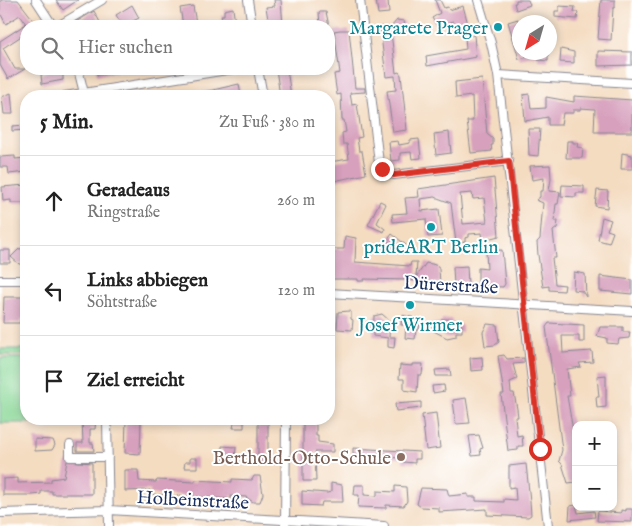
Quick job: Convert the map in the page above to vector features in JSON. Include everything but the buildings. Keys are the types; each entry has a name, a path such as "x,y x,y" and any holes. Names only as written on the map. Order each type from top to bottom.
{"street":[{"path":"36,0 49,20"},
{"path":"68,20 102,0"},
{"path":"248,0 251,20"},
{"path":"360,0 379,163 382,169 394,175 509,161"},
{"path":"478,0 492,43 498,75 548,526"},
{"path":"80,75 83,90"},
{"path":"106,90 197,75"},
{"path":"259,75 262,90"},
{"path":"498,75 632,83"},
{"path":"0,280 20,280"},
{"name":"Dürerstraße","path":"335,293 632,311"},
{"path":"108,425 109,526"},
{"path":"285,523 286,425"},
{"path":"70,445 70,457 108,458"},
{"name":"Holbeinstraße","path":"0,513 109,510 285,523 384,526"}],"green space":[{"path":"0,349 20,349 20,355 0,355"},
{"path":"0,358 20,358 20,423 0,423"}],"place":[{"name":"Margarete Prager","path":"498,27"},
{"name":"prideART Berlin","path":"431,227"},
{"name":"Josef Wirmer","path":"410,305"},
{"name":"Berthold-Otto-Schule","path":"401,457"}],"route":[{"path":"382,169 394,175 509,161 540,449"}]}
